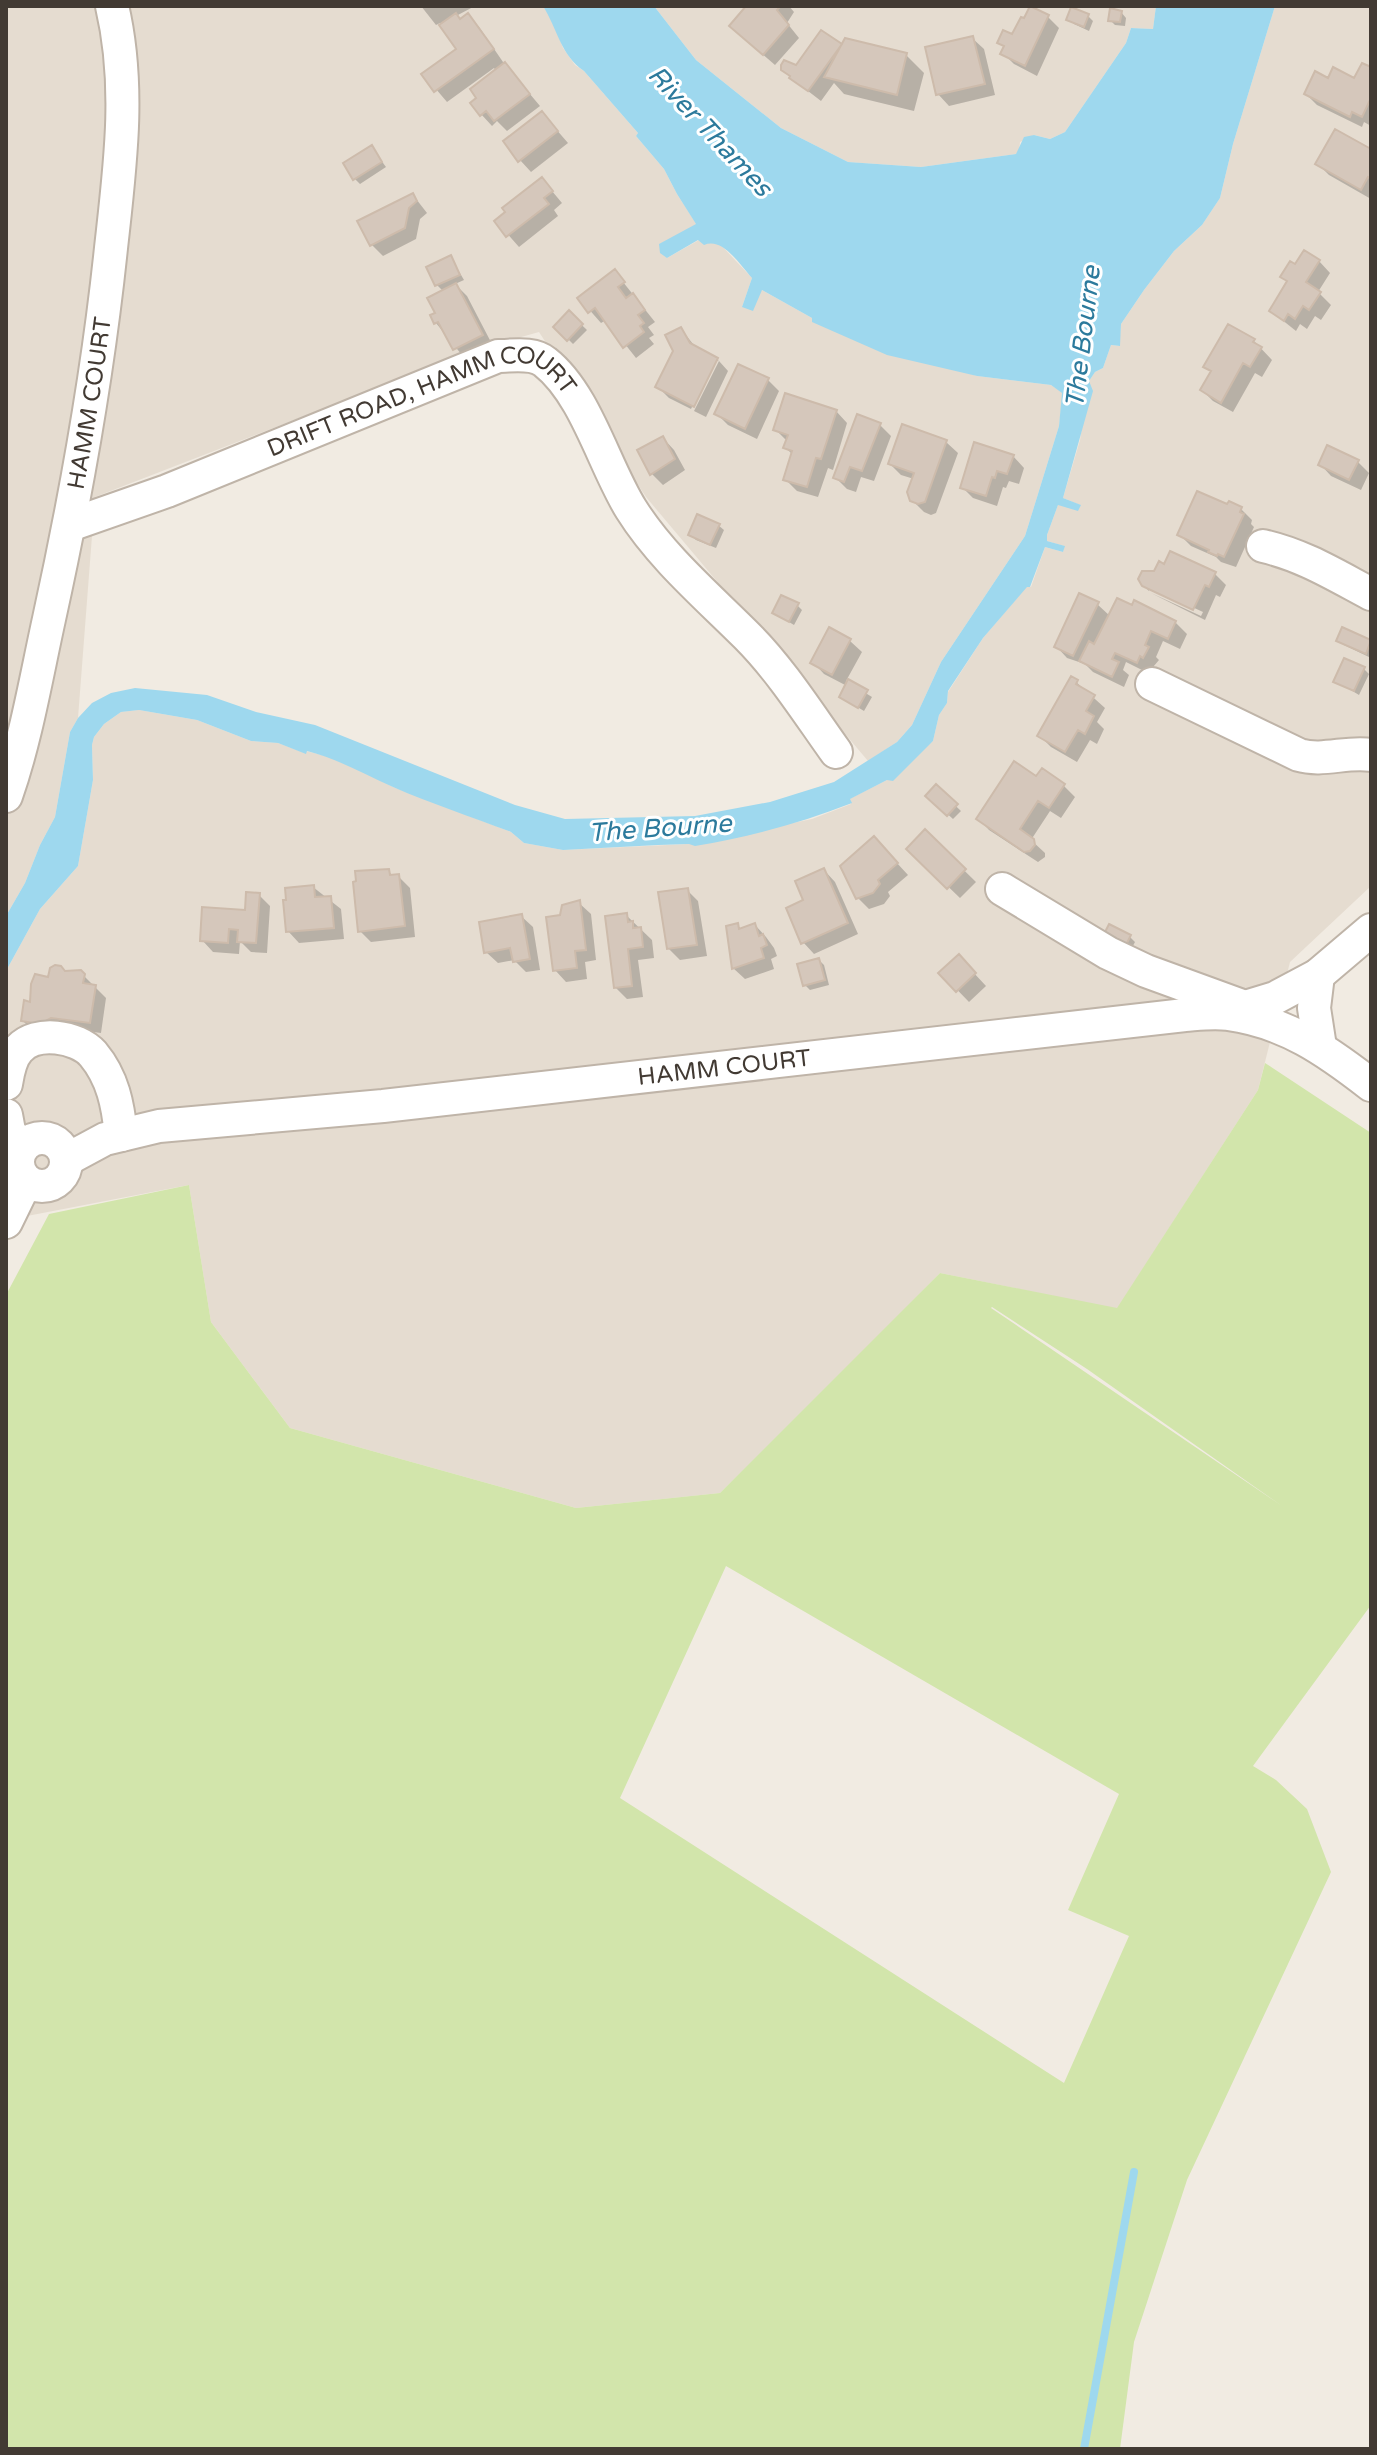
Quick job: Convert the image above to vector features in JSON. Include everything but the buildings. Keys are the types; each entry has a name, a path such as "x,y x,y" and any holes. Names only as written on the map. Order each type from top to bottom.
{"street":[{"name":"HAMM COURT","path":"6,796 19,752 70,525 104,310 119,184 123,119 122,61 112,6"},
{"name":"DRIFT ROAD, HAMM COURT","path":"70,525 167,491 498,356 527,355 543,360 565,383 631,510 671,559 749,638 836,752"},
{"path":"1263,546 1310,561 1371,594"},
{"path":"1152,684 1299,755 1311,758 1371,755"},
{"path":"1002,889 1108,953 1235,1010 1275,998 1318,975 1371,930"},
{"path":"1318,975 1314,1008 1320,1047"},
{"name":"HAMM COURT","path":"18,1159 34,1185 53,1184 61,1177 66,1160 105,1139 159,1126 383,1106 1235,1010 1320,1047 1371,1085"},
{"path":"6,1084 14,1055 28,1042 70,1039 83,1044 107,1073 117,1102 121,1135"},
{"path":"6,1115 18,1159 6,1222"}],"shaded area":[{"path":"6,6 543,6 553,21 563,48 638,133 636,136 664,169 697,225 660,244 667,258 699,240 719,243 752,278 742,307 762,290 812,318 977,376 1051,385 1063,393 1059,426 1025,536 941,662 912,725 897,742 868,761 646,497 539,332 475,350 95,497 78,718 70,732 55,817 6,916"},
{"path":"654,6 1156,6 1153,29 1131,28 1126,43 1065,132 1050,139 1034,135 1020,142 1016,154 921,167 848,162 781,128 696,60"},
{"path":"1275,6 1371,6 1371,886 1290,962 1258,1090 1117,1309 940,1273 720,1493 576,1508 290,1428 211,1322 189,1185 6,1220 6,971 40,909 78,866 93,780 94,737 104,724 121,712 139,710 197,720 251,741 278,743 305,753 326,756 393,787 511,832 524,843 563,850 689,844 812,819 851,804 849,799 887,780 933,741 948,692 983,638 1027,586 1031,587 1045,547 1063,552 1064,546 1047,541 1047,535 1058,505 1080,505 1063,498 1080,440 1089,381 1095,372 1103,368 1111,345 1119,346 1121,324 1144,290 1174,251 1202,225 1220,198"}],"green space":[{"path":"1265,1063 1371,1133 1371,1605 1253,1766 1276,1780 1307,1809 1331,1872 1187,2180 1134,2342 1120,2449 6,2449 6,1295 49,1214 189,1185 211,1322 290,1428 576,1508 720,1493 940,1273 1117,1308 1258,1090","holes":["991,1308 1087,1369 1282,1506","726,1566 1119,1794 1068,1910 1129,1936 1064,2083 620,1798"]}],"water":[{"path":"543,6 654,6 696,60 781,128 848,162 921,167 1016,154 1024,137 1034,135 1050,139 1065,132 1126,43 1131,28 1153,29 1156,6 1275,6 1220,198 1202,225 1174,251 1144,290 1121,324 1120,346 1111,345 1103,368 1095,372 1089,381 1093,391 1063,498 1081,505 1078,511 1058,505 1047,535 1047,541 1065,546 1063,552 1045,547 1030,587 983,638 948,691 947,703 939,715 933,741 893,781 887,780 850,799 852,803 833,810 735,838 695,846 563,850 524,843 511,832 408,793 318,754 307,751 306,754 278,743 251,741 197,720 139,710 121,712 104,724 94,737 93,780 78,866 40,909 6,971 6,916 55,817 70,732 92,703 111,693 135,688 207,695 256,712 315,725 515,805 565,819 695,816 770,802 834,782 897,742 912,725 941,662 1025,536 1059,426 1062,393 1051,385 977,376 887,355 812,322 812,318 762,290 753,311 742,307 752,278 731,254 718,245 704,245 698,240 667,258 660,253 659,244 696,224 664,169 636,136 638,133 570,58"}],"waterway":[{"path":"1084,2449 1134,2172"}],"water label":[{"name":"River Thames","path":"710,131"},
{"name":"The Bourne","path":"1083,337"},
{"name":"The Bourne","path":"660,828"}]}
